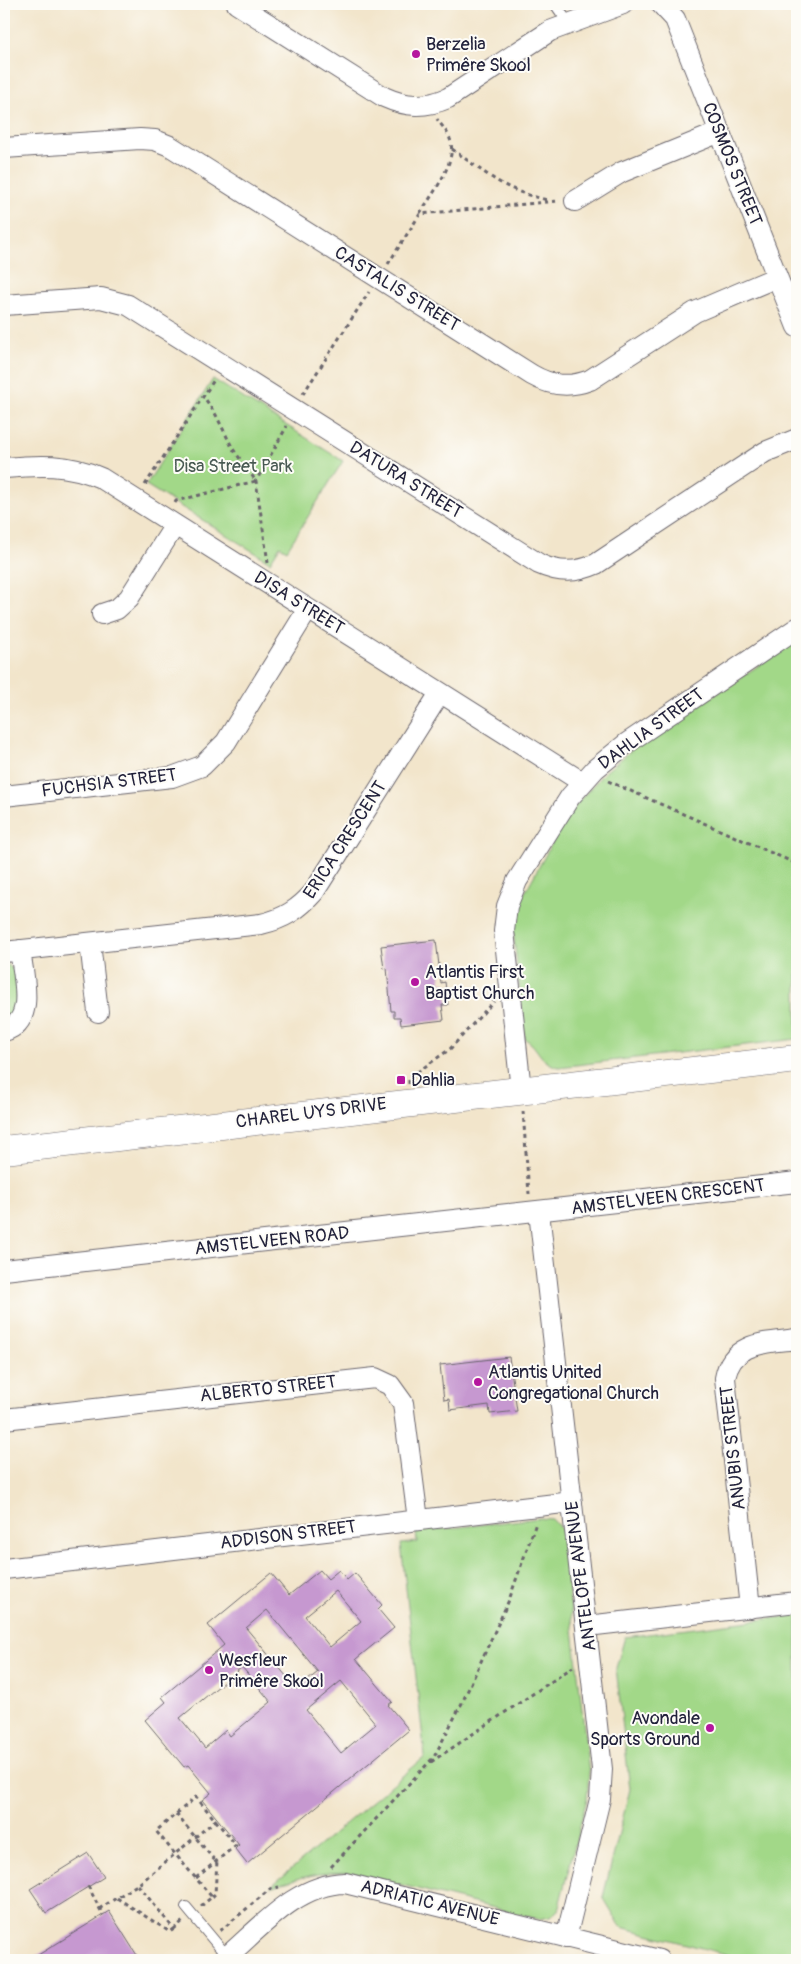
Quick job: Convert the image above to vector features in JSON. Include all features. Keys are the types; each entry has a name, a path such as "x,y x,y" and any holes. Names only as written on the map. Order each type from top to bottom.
{"main road":[{"name":"CHAREL UYS DRIVE","path":"4,1150 411,1102 797,1060"}],"street":[{"path":"237,4 384,97 407,105 428,105 448,98 550,31 623,4"},
{"name":"COSMOS STREET","path":"661,4 674,19 797,328"},
{"path":"575,201 622,172 720,132"},
{"name":"CASTALIS STREET","path":"4,148 140,139 162,143 542,381 564,386 590,380 696,312 777,277"},
{"name":"DATURA STREET","path":"4,305 101,298 128,304 539,564 566,572 587,568 596,564 765,452 797,439"},
{"name":"DISA STREET","path":"4,468 53,465 73,468 101,478 440,693 588,776"},
{"path":"102,614 116,609 129,598 171,522"},
{"name":"FUCHSIA STREET","path":"4,796 172,777 202,766 226,742 308,609"},
{"name":"DAHLIA STREET","path":"521,1090 504,931 511,893 560,812 588,776 627,743 797,628"},
{"name":"ERICA CRESCENT","path":"12,951 261,924 294,911 314,892 440,693"},
{"path":"90,943 98,1012"},
{"path":"4,1031 17,1025 24,1012 12,951"},
{"name":"AMSTELVEEN CRESCENT","path":"535,1212 797,1182"},
{"name":"AMSTELVEEN ROAD","path":"4,1270 535,1212"},
{"name":"ANTELOPE AVENUE","path":"535,1212 602,1758 602,1789 566,1938"},
{"name":"ANUBIS STREET","path":"750,1608 725,1378 729,1364 744,1348 797,1339"},
{"name":"ALBERTO STREET","path":"4,1419 375,1378 390,1385 404,1403 418,1520"},
{"name":"ADDISON STREET","path":"4,1569 572,1502"},
{"path":"586,1626 797,1602"},
{"name":"ADRIATIC AVENUE","path":"227,1959 295,1898 323,1885 334,1883 356,1884 659,1960"}],"lane":[{"path":"555,4 570,24"},
{"path":"189,1910 227,1959"}],"path":[{"path":"171,522 176,501 256,481 296,410 300,399 441,182 452,149 450,138 428,105"},
{"path":"452,149 485,175 506,187 554,201"},
{"path":"420,214 554,201 575,201"},
{"path":"135,500 224,364"},
{"path":"204,397 216,415 233,449 256,481 268,561 264,581"},
{"path":"588,776 600,778 797,864"},
{"path":"411,1102 409,1078 450,1049 494,1000 510,988"},
{"path":"521,1090 535,1212"},
{"path":"430,1763 466,1695 509,1600 540,1506"},
{"path":"323,1885 325,1874 330,1868 430,1763 580,1662 591,1661"},
{"path":"196,1878 236,1845 196,1797 156,1831 212,1897"},
{"path":"117,1898 170,1932 189,1910 216,1894 216,1861 176,1814"},
{"path":"99,1909 138,1885 216,1820"},
{"path":"138,1885 174,1929"},
{"path":"88,1886 103,1915"}],"green space":[{"name":"Disa Street Park","path":"213,379 343,461 287,550 280,546 270,562 146,485"},
{"path":"797,640 797,1039 559,1067 552,1065 525,1039 513,929 517,907 558,832 579,801 604,773 633,749"},
{"path":"4,962 14,970 19,1008 4,1025"},
{"path":"540,1518 552,1519 562,1530 589,1773 587,1799 558,1910 550,1917 538,1919 354,1873 342,1872 301,1878 270,1887 425,1757 401,1544 417,1542 416,1532"},
{"name":"Avondale Sports Ground","path":"797,1615 797,1960 748,1960 621,1927 603,1897 630,1789 616,1668 625,1637"}],"building":[{"name":"Atlantis First Baptist Church","path":"436,940 441,983 445,982 448,1005 442,1005 444,1020 401,1025 400,1017 394,1017 394,1011 391,1011 387,968 384,969 381,946"},
{"name":"Atlantis United Congregational Church","path":"509,1357 517,1411 490,1414 489,1405 450,1410 449,1399 444,1400 440,1365"},
{"path":"320,1570 328,1579 339,1570 347,1580 355,1573 382,1605 378,1609 394,1628 356,1659 392,1702 388,1705 409,1730 247,1864 235,1849 239,1845 202,1800 211,1793 188,1765 184,1767 145,1720 166,1702 162,1697 224,1645 208,1625 271,1573 289,1595","holes":["336,1591 361,1621 330,1647 305,1616","267,1610 318,1672 297,1689 246,1628","242,1667 271,1702 230,1736 226,1730 205,1748 180,1718","341,1681 376,1724 341,1753 306,1710"]},
{"path":"88,1853 104,1877 46,1913 30,1889"},
{"path":"109,1911 140,1960 30,1960 103,1915"}],"place":[{"name":"Berzelia Primêre Skool","path":"416,54"},
{"name":"Atlantis First Baptist Church","path":"415,982"},
{"name":"Dahlia","path":"401,1080"},
{"name":"Atlantis United Congregational Church","path":"478,1382"},
{"name":"Wesfleur Primêre Skool","path":"209,1670"},
{"name":"Avondale Sports Ground","path":"710,1728"}]}
